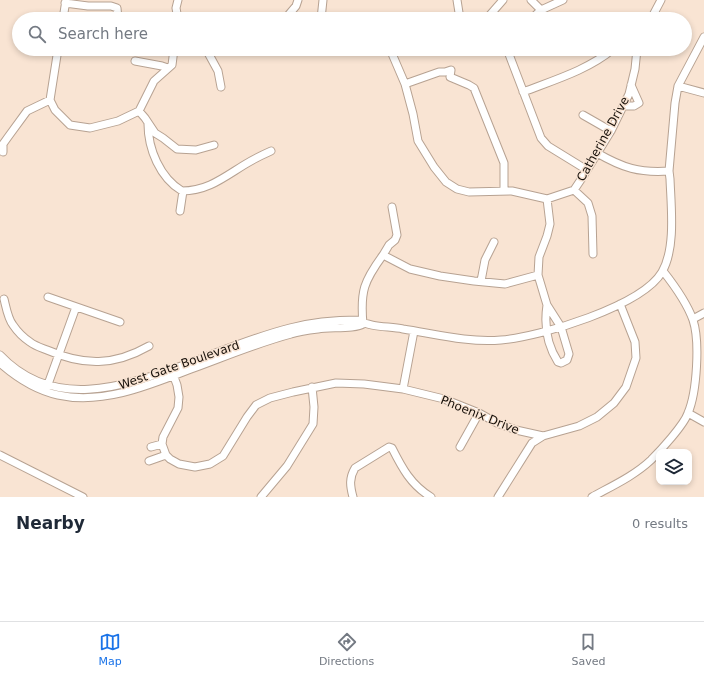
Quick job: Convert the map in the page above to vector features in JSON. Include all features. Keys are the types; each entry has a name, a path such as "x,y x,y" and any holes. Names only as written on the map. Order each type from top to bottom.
{"street":[{"path":"177,12 178,0"},
{"path":"291,12 296,6 298,0"},
{"path":"322,12 323,0"},
{"path":"458,0 459,12"},
{"path":"492,12 503,0"},
{"path":"531,0 541,10 562,0"},
{"path":"655,12 661,0"},
{"path":"64,12 65,1 88,6 111,6 117,8 117,12"},
{"name":"West Gate Boulevard","path":"0,363 22,380 47,388 97,389 114,387 172,373 289,328 317,323 359,320 363,324 464,340 501,340 561,327 620,304 646,290 663,271 668,258 671,240 669,171 675,103 678,86 704,37"},
{"path":"57,56 50,100 55,110 70,125 90,128 118,121 139,111 154,81 172,65 173,56"},
{"path":"210,56 218,72 221,87"},
{"path":"393,56 405,84 418,141 434,167 446,182 457,189 469,192 504,190 547,199 550,224 539,258 538,275 547,305 561,327 569,354 567,360 561,363 555,358 546,331 545,320 547,305"},
{"path":"510,56 540,138 548,146 587,170"},
{"path":"523,92 566,76 605,56"},
{"name":"Catherine Drive","path":"547,199 574,190 587,170 611,130 629,94 635,70 636,56"},
{"path":"135,61 168,68"},
{"path":"405,84 439,72 452,70 450,77 474,88 504,163 504,190"},
{"path":"623,106 634,106 639,103 631,85"},
{"path":"678,86 704,93"},
{"path":"3,152 3,144 27,111 50,100"},
{"path":"139,111 155,133 178,149 196,150 214,145"},
{"path":"583,115 611,130"},
{"path":"148,124 153,155 170,183 183,191 206,188 244,165 272,151"},
{"path":"597,153 612,162 631,169 651,172 669,171"},
{"path":"574,190 588,202 592,216 593,254"},
{"path":"180,211 183,191"},
{"path":"363,324 362,302 365,284 370,273 388,246 395,240 397,235 392,207"},
{"path":"481,281 485,260 494,242"},
{"path":"383,255 410,269 440,276 505,284 538,275"},
{"path":"592,497 632,475 650,460 672,436 688,413 696,374 696,333 693,320 676,287 663,271"},
{"path":"48,297 120,322"},
{"path":"4,299 12,324 30,342 74,360 104,362 139,352 149,346"},
{"name":"Phoenix Drive","path":"166,454 170,459 179,464 195,467 210,464 223,456 256,405 270,398 336,382 403,389 444,399 479,413 497,423 516,430 543,436 579,426 597,417 614,403 626,387 636,358 636,342 620,304"},
{"path":"47,388 76,307"},
{"path":"693,320 704,313"},
{"path":"403,389 414,331"},
{"name":"West Gate Boulevard","path":"0,355 15,368 47,388"},
{"path":"149,461 166,454 162,444 163,437 178,408 179,397 177,385 172,373"},
{"path":"261,497 287,466 312,424 314,407 312,387"},
{"path":"460,447 479,413"},
{"path":"688,413 704,422"},
{"path":"498,497 532,443 543,436"},
{"path":"151,447 162,444"},
{"path":"353,497 350,485 352,473 355,468 391,447 404,472 415,485 431,497"},
{"path":"0,454 83,497"}]}
